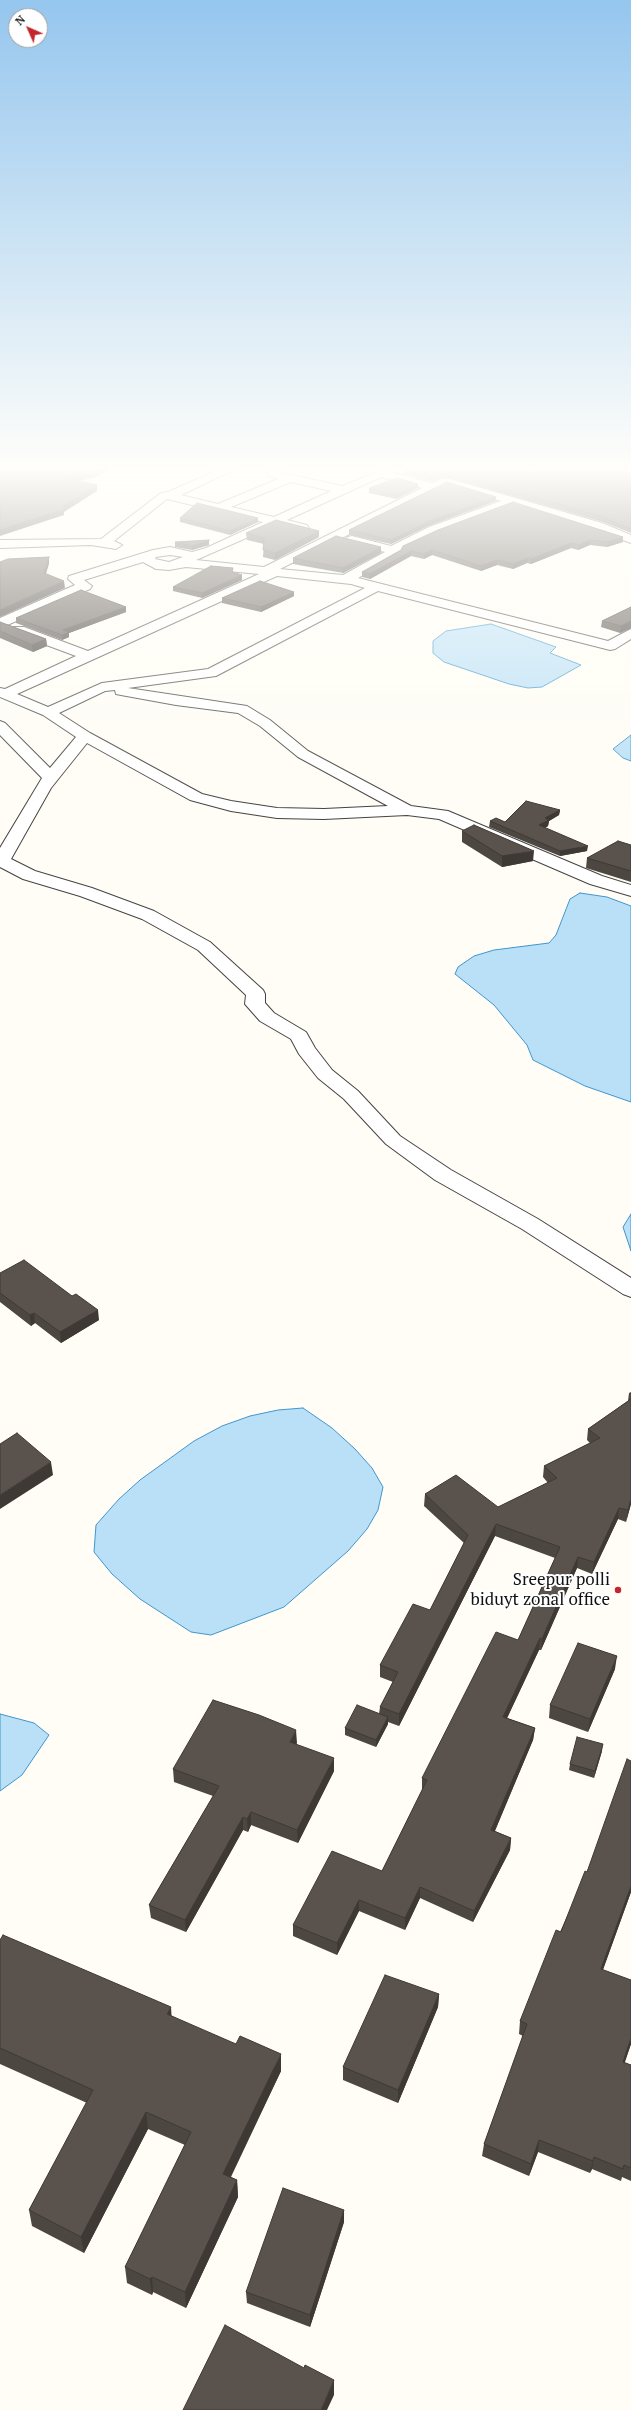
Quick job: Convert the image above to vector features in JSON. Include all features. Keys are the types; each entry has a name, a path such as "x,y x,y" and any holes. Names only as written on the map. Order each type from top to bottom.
{"street":[{"path":"0,623 85,586 79,582"},
{"path":"2,693 88,656 246,582"},
{"path":"362,582 610,646 631,633"},
{"path":"48,712 102,687 211,673 378,586"},
{"path":"0,623 88,656"},
{"path":"102,687 176,701 242,709 264,723 303,754 407,810"},
{"path":"2,693 48,712 85,736 196,797 231,806 276,813 324,814 407,810 442,814 596,880 631,891"},
{"path":"0,726 50,778"},
{"path":"85,736 50,778 4,856 0,859 29,875 86,892 148,916 204,946 256,994 255,1004 267,1017 299,1036 306,1050 325,1074 351,1095 393,1140 443,1175 530,1224 631,1289"}],"water":[{"path":"491,624 556,647 550,653 581,665 542,687 528,688 509,684 444,662 433,653 433,641 446,631"},
{"path":"631,735 631,761 623,758 613,749"},
{"path":"580,893 607,897 631,906 631,1102 585,1086 533,1060 527,1045 494,1005 455,974 458,967 474,956 494,950 549,943 556,935 570,899"},
{"path":"631,1214 631,1251 623,1227"},
{"path":"303,1408 332,1428 355,1449 372,1468 383,1487 378,1510 367,1529 348,1551 284,1607 211,1635 191,1632 140,1599 112,1574 94,1552 96,1525 119,1499 140,1480 194,1441 222,1426 250,1416 278,1410"},
{"path":"0,1714 34,1723 49,1735 22,1775 0,1791"}],"building":[{"path":"0,582 61,582 0,610"},
{"path":"181,582 225,582 202,593 173,587"},
{"path":"257,582 265,582 294,592 261,607 222,598"},
{"path":"81,590 126,607 63,630 69,632 62,635 16,618"},
{"path":"631,607 631,621 621,626 602,621"},
{"path":"0,622 46,639 32,645 0,631"},
{"path":"526,801 560,810 545,818 549,820 539,825 588,846 560,851 490,821 496,818 505,822"},
{"path":"474,825 534,851 502,856 462,831"},
{"path":"618,841 631,845 631,871 587,858"},
{"path":"24,1260 72,1296 76,1294 98,1310 60,1332 34,1313 30,1315 0,1293 0,1273"},
{"path":"631,1399 631,1499 628,1510 619,1508 594,1562 578,1557 542,1639 540,1638 503,1717 535,1728 491,1830 511,1838 474,1911 420,1887 405,1918 359,1900 337,1943 293,1925 332,1851 382,1871 427,1780 422,1778 496,1632 518,1640 560,1547 496,1524 399,1714 380,1707 398,1672 380,1665 413,1604 430,1610 468,1535 425,1494 456,1475 498,1507 557,1478 544,1466 600,1438 588,1429"},
{"path":"17,1433 51,1462 0,1495 0,1444"},
{"path":"578,1643 617,1656 590,1719 550,1705"},
{"path":"213,1700 259,1715 296,1730 290,1742 334,1758 297,1830 251,1812 247,1819 243,1817 185,1920 149,1905 219,1786 173,1769"},
{"path":"357,1705 388,1717 376,1740 345,1728"},
{"path":"577,1737 603,1744 595,1771 570,1764"},
{"path":"627,1759 631,1761 631,1886 601,1969 631,1980 631,2038 623,2062 631,2065 631,2168 624,2165 623,2169 594,2157 593,2161 539,2140 531,2164 484,2144 527,2024 520,2021 556,1930 561,1932 585,1871 587,1872"},
{"path":"3,1935 171,2007 167,2014 236,2044 240,2036 281,2054 223,2174 237,2180 185,2292 152,2277 150,2279 125,2267 191,2132 146,2112 81,2237 29,2210 93,2090 0,2048 0,1940"},
{"path":"385,1975 439,1994 398,2090 343,2067"},
{"path":"283,2188 344,2210 310,2315 246,2292"},
{"path":"225,2325 304,2368 305,2365 334,2380 321,2410 183,2410"}],"place":[{"name":"Sreepur polli biduyt zonal office","path":"618,1590"}]}
